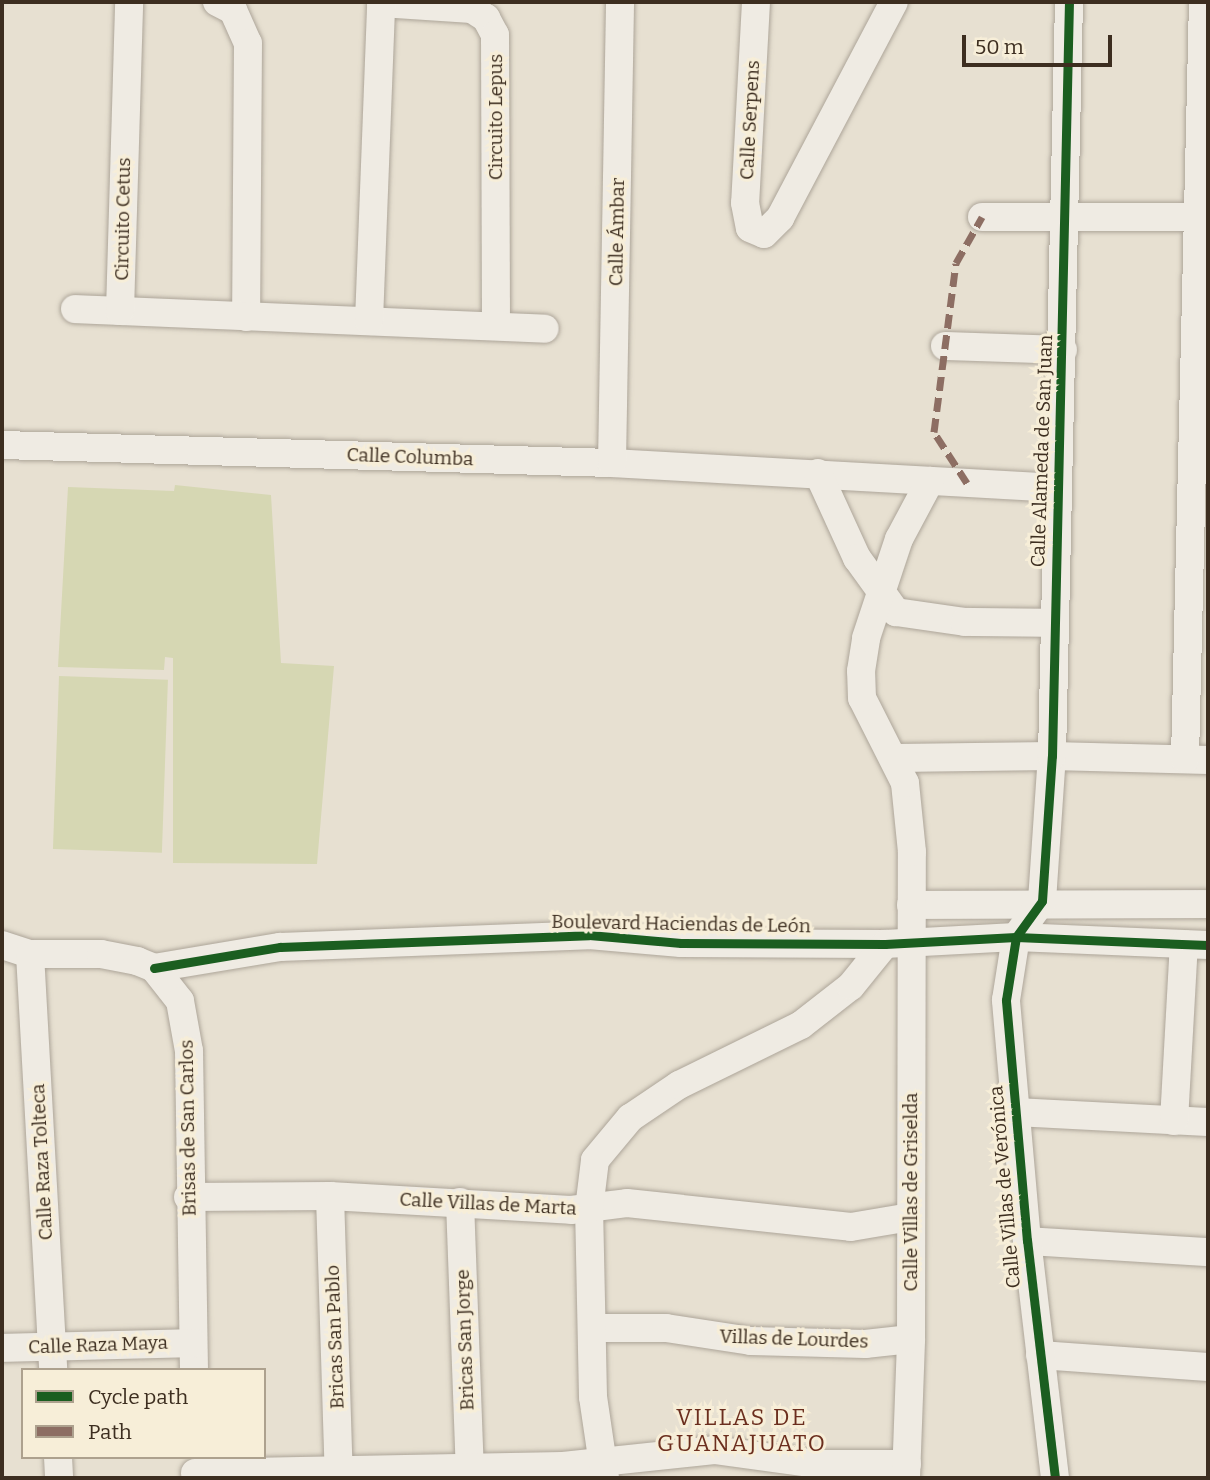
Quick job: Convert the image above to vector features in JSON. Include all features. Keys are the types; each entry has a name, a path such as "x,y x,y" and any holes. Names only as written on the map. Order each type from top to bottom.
{"street":[{"name":"Circuito Cetus","path":"120,311 129,2"},
{"path":"217,2 238,16 248,43 246,317"},
{"name":"Circuito Lepus","path":"369,321 381,2 472,9 486,18 495,35 496,326"},
{"name":"Calle Ámbar","path":"612,463 620,2"},
{"name":"Calle Serpens","path":"756,2 745,203 746,218 758,233 776,226 894,2"},
{"name":"Calle Alameda de San Juan","path":"1042,901 1052,755 1069,2"},
{"path":"896,758 1052,755 1197,760 1203,2"},
{"path":"982,217 1203,217"},
{"path":"75,309 545,329"},
{"path":"945,346 1063,350"},
{"name":"Calle Columba","path":"2,445 612,463 1057,488"},
{"path":"818,473 837,521 882,598 907,617 1054,622"},
{"name":"Calle Villas de Griselda","path":"906,1471 911,1339 914,944 905,783 896,758 862,698 866,638 882,598 899,539 930,481"},
{"path":"911,905 1042,901 1208,904"},
{"name":"Calle Villas de Verónica","path":"1042,901 1016,937 1008,963 1006,1000 1027,1241 1055,1478"},
{"name":"Boulevard Haciendas de León","path":"154,968 281,947 589,935 681,943 914,944 1016,937 1196,944"},
{"path":"604,1470 593,1397 589,1209 595,1160 630,1118 679,1084 801,1026 851,986 885,944"},
{"path":"1174,1121 1196,944"},
{"path":"2,945 30,954 102,954 154,968"},
{"name":"Calle Raza Tolteca","path":"30,954 52,1358"},
{"name":"Brisas de San Carlos","path":"154,968 180,1001 187,1024 188,1197 194,1356"},
{"path":"1015,1112 1208,1122"},
{"name":"Calle Villas de Marta","path":"188,1197 330,1196 589,1209 627,1203 851,1227 910,1217"},
{"name":"Bricas San Pablo","path":"330,1196 339,1475"},
{"name":"Bricas San Jorge","path":"460,1202 470,1472"},
{"path":"1027,1241 1208,1252"},
{"name":"Villas de Lourdes","path":"593,1328 666,1328 751,1341 865,1344 911,1339"},
{"name":"Calle Raza Maya","path":"2,1348 52,1358 194,1356"},
{"path":"1040,1355 1208,1367"},
{"path":"196,1469 339,1475 604,1470 714,1450 818,1464 906,1471"},
{"path":"58,1459 59,1478"}],"green space":[{"path":"175,485 271,495 281,663 334,666 317,864 173,863 173,658 165,657 164,670 58,667 68,487 174,491"},
{"path":"59,676 168,680 162,853 53,849"}],"marked path":[{"path":"967,483 934,432 956,263 982,217"}],"cycle path":[{"path":"1055,1478 1027,1241 1006,1000 1016,937 1042,901 1052,756 1069,2"},
{"path":"154,968 280,947 589,935 681,943 885,944 1016,937 1208,945"}],"district":[{"name":"VILLAS DE GUANAJUATO","path":"742,1430"}]}
